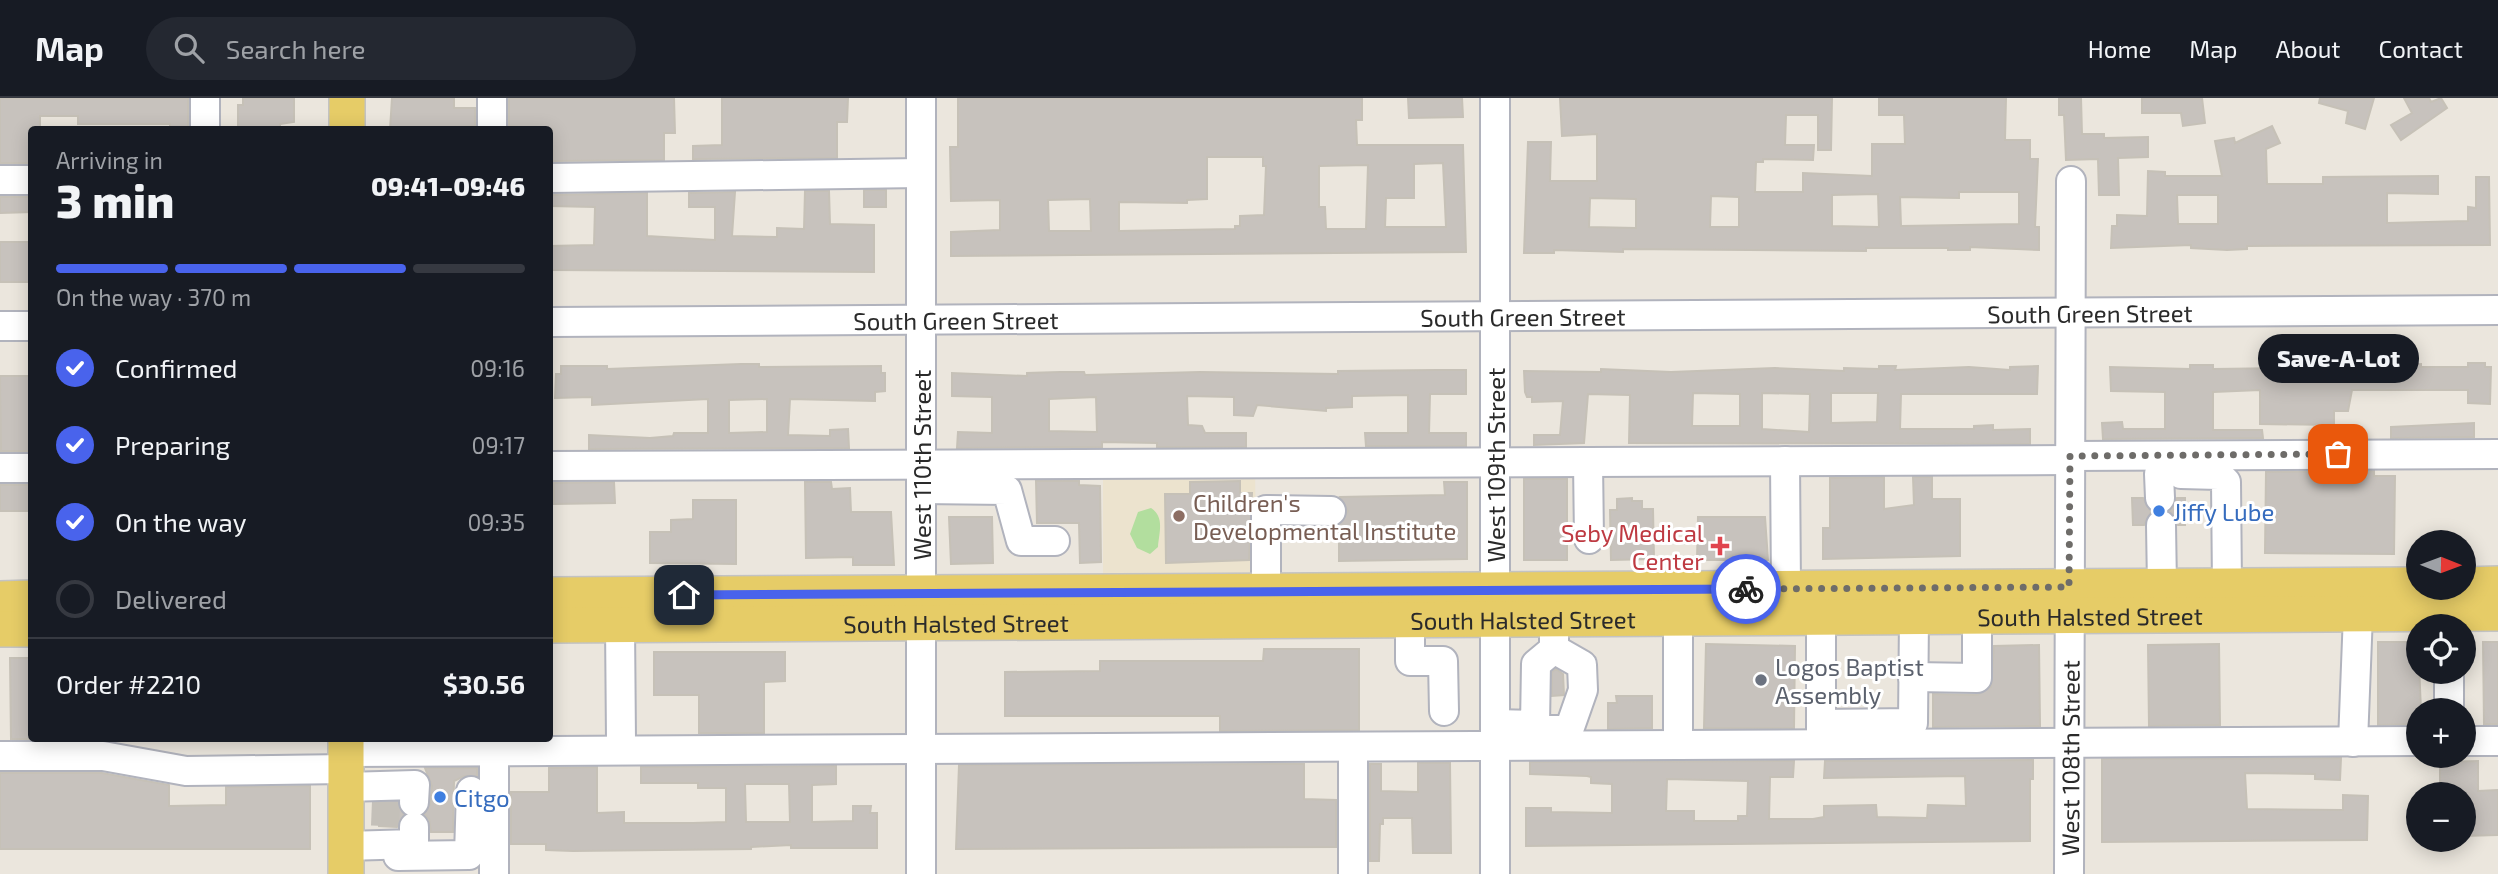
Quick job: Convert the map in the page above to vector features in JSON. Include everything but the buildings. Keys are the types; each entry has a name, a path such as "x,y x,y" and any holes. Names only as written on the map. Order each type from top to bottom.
{"main road":[{"path":"347,98 347,126"},
{"name":"South Halsted Street","path":"2454,608 2498,584"},
{"name":"South Halsted Street","path":"553,625 620,625 1266,592 1496,605 1554,634 1678,618 1977,616 2162,586 2406,585"},
{"name":"South Halsted Street","path":"553,596 1410,620 1496,605 1786,588 2358,614 2454,608 2498,613"},
{"path":"0,599 28,598"},
{"path":"0,629 28,629"},
{"path":"342,755 346,860"}],"street":[{"path":"205,98 205,126"},
{"path":"492,98 492,126"},
{"name":"West 110th Street","path":"921,874 922,98"},
{"name":"West 109th Street","path":"1494,98 1495,874"},
{"path":"553,178 921,173"},
{"path":"0,180 28,180"},
{"name":"West 108th Street","path":"2069,874 2071,181"},
{"name":"South Green Street","path":"553,322 2498,310"},
{"path":"0,326 28,326"},
{"path":"553,466 921,477 1495,462 2070,464 2498,454"},
{"path":"1785,461 1786,588"},
{"path":"1588,462 1589,539"},
{"path":"2070,464 2160,499 2219,475 2226,482 2227,586"},
{"path":"0,468 28,468"},
{"path":"921,477 1007,490 1021,541 1055,541"},
{"path":"2160,499 2162,586"},
{"path":"1266,592 1266,510 1331,511"},
{"path":"2353,742 2358,614"},
{"path":"1913,677 1976,678 1977,616"},
{"path":"1821,617 1821,735"},
{"path":"1821,735 1913,723 1914,617"},
{"path":"1678,618 1678,731"},
{"path":"1410,620 1410,662 1443,661 1444,711"},
{"path":"620,625 621,741"},
{"path":"1554,634 1582,665 1583,690 1569,730 1540,730 1535,725 1536,664 1554,634"},
{"path":"1495,735 1535,725"},
{"path":"0,756 103,756 186,771 342,755 494,751 1353,747 1495,735 1821,735 2069,743 2406,741"},
{"path":"2476,741 2498,741"},
{"path":"342,755 410,742"},
{"path":"1353,747 1353,874"},
{"path":"494,751 494,874"},
{"path":"342,755 396,823 469,855 471,792"},
{"path":"346,860 396,823"}],"shaded area":[{"name":"Children's Developmental Institute","path":"1103,458 1255,458 1256,573 1103,574"}],"green space":[{"path":"1151,508 1158,516 1160,526 1158,547 1150,554 1137,548 1130,534 1138,512"}],"tunnel":[{"path":"385,826 386,801"}],"way so far":[{"path":"1746,589 2069,587 2070,456 2338,454"}],"place":[{"name":"Save-A-Lot","path":"2338,454"},
{"name":"Jiffy Lube","path":"2159,511"},
{"name":"Children's Developmental Institute","path":"1179,516"},
{"name":"Seby Medical Center","path":"1720,546"},
{"name":"Logos Baptist Assembly","path":"1761,680"},
{"name":"Citgo","path":"440,797"}],"route":[{"path":"684,595 1746,589"}]}
